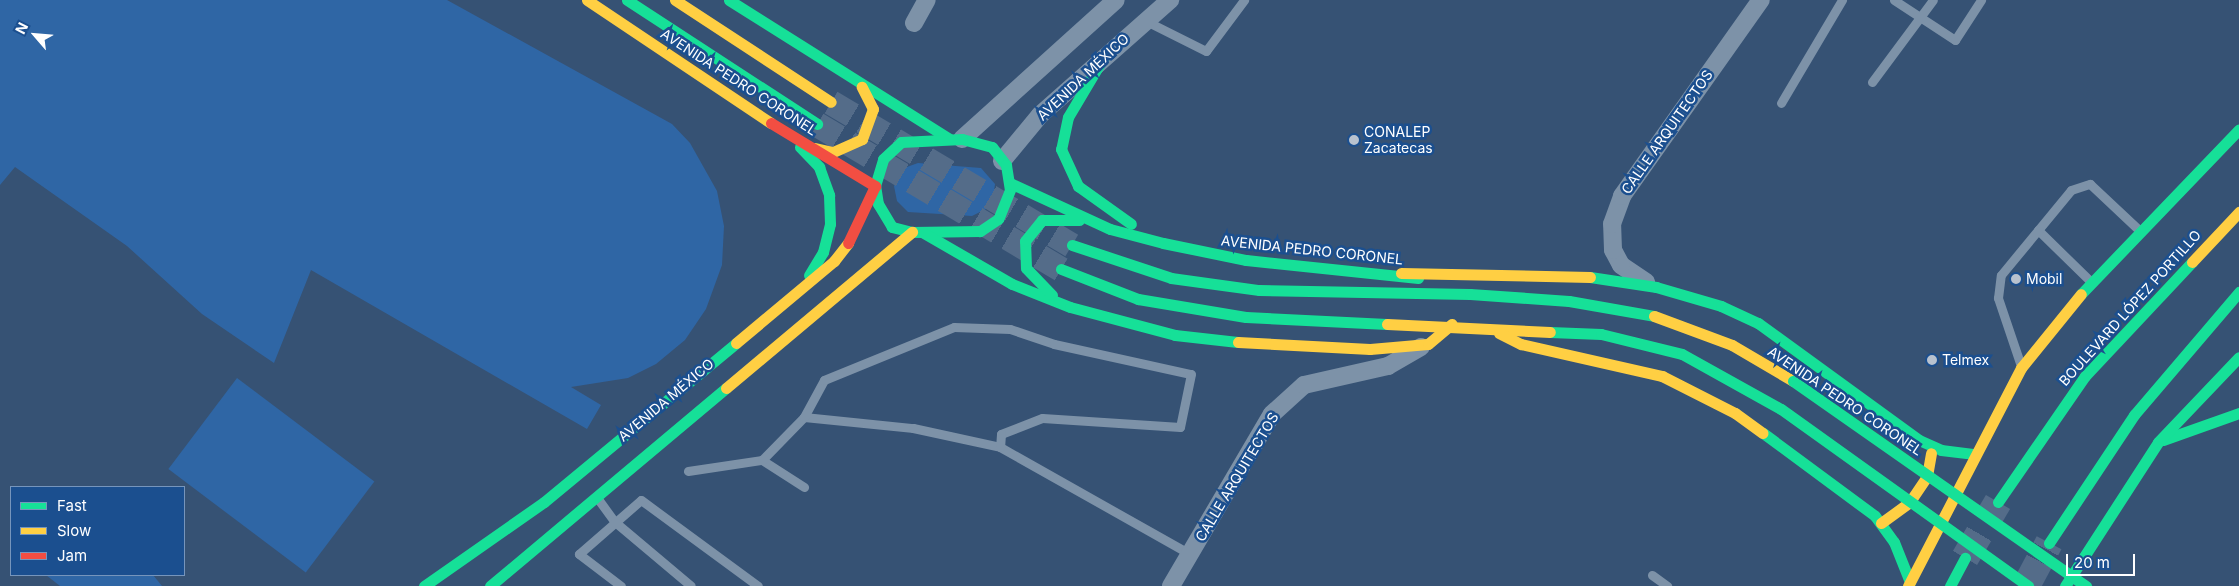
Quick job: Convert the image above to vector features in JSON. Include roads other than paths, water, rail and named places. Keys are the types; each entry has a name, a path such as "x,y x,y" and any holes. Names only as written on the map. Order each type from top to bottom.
{"street":[{"name":"AVENIDA PEDRO CORONEL","path":"587,0 771,122 875,186"},
{"name":"AVENIDA PEDRO CORONEL","path":"627,0 817,124"},
{"path":"675,0 831,102"},
{"path":"729,0 862,87 956,139"},
{"path":"914,23 927,0"},
{"path":"956,139 1116,0"},
{"name":"AVENIDA MÉXICO","path":"1002,161 1040,116 1105,55 1170,0"},
{"name":"CALLE ARQUITECTOS","path":"1656,287 1621,265 1613,250 1612,224 1622,196 1762,0"},
{"path":"1105,55 1068,117 1061,149 1065,166 1093,200 1163,243"},
{"path":"802,141 833,152 862,138 873,108 862,87"},
{"path":"771,122 819,167 829,195 830,224 823,252 804,284"},
{"path":"1909,584 2021,368 2090,282 2239,129"},
{"path":"956,139 980,140 1002,161 1010,183 1006,206 980,231 917,232 892,227 878,204 875,186 883,159 900,142 956,139"},
{"name":"AVENIDA PEDRO CORONEL","path":"1010,183 1110,229 1163,243 1246,260 1401,273 1470,294"},
{"name":"AVENIDA MÉXICO","path":"424,586 544,502 804,284 849,244 875,186"},
{"name":"BOULEVARD LÓPEZ PORTILLO","path":"1998,502 2085,376 2239,212"},
{"path":"1070,307 1032,280 1024,261 1025,241 1037,224 1052,217 1110,229"},
{"path":"917,232 1012,284 1070,307 1175,335 1237,344 1344,349 1428,344 1452,324"},
{"path":"490,586 598,499 917,232"},
{"name":"AVENIDA PEDRO CORONEL","path":"1072,245 1171,278 1259,290 1470,294 1569,301 1656,316 1732,345 1794,381 2086,586"},
{"path":"1060,269 1138,299 1237,316 1317,323 1481,325 1601,334 1654,345 1711,367 1781,409 2028,586"},
{"path":"1401,273 1506,270 1656,287 1721,306 1758,323 1933,447 1975,454"},
{"path":"2049,543 2134,415 2239,292"},
{"path":"1481,325 1521,344 1629,366 1699,393 1789,452 1881,523 1909,584"},
{"name":"CALLE ARQUITECTOS","path":"1173,585 1272,414 1304,385 1388,366 1428,344"},
{"path":"2065,586 2158,442 2239,356"},
{"path":"2158,442 2239,413"},
{"path":"1881,523 1913,496 1927,476 1933,447"},
{"path":"1950,586 1965,558"}],"lane":[{"path":"1146,20 1206,51 1244,0"},
{"path":"1781,103 1842,0"},
{"path":"1894,0 1954,40 1981,0"},
{"path":"1872,82 1933,0"},
{"path":"2021,368 1998,298 2001,274 2071,190 2090,184 2139,230"},
{"path":"2038,230 2090,282"},
{"path":"688,471 762,460 804,417 824,380 954,327 1010,329 1054,344 1191,374 1180,427 1042,418 1001,434 1000,447"},
{"path":"804,417 913,428 1000,447 1190,554"},
{"path":"762,460 804,487"},
{"path":"598,499 615,522 691,586"},
{"path":"620,586 579,554 641,500 758,586"},
{"path":"1652,575 1667,586"}],"tunnel":[{"path":"831,102 1072,245"},
{"path":"817,124 1061,269"},
{"path":"1965,558 1998,502"},
{"path":"2026,586 2049,543"}],"place":[{"name":"CONALEP Zacatecas","path":"1354,140"},
{"name":"Mobil","path":"2016,279"},
{"name":"Telmex","path":"1932,360"}]}
